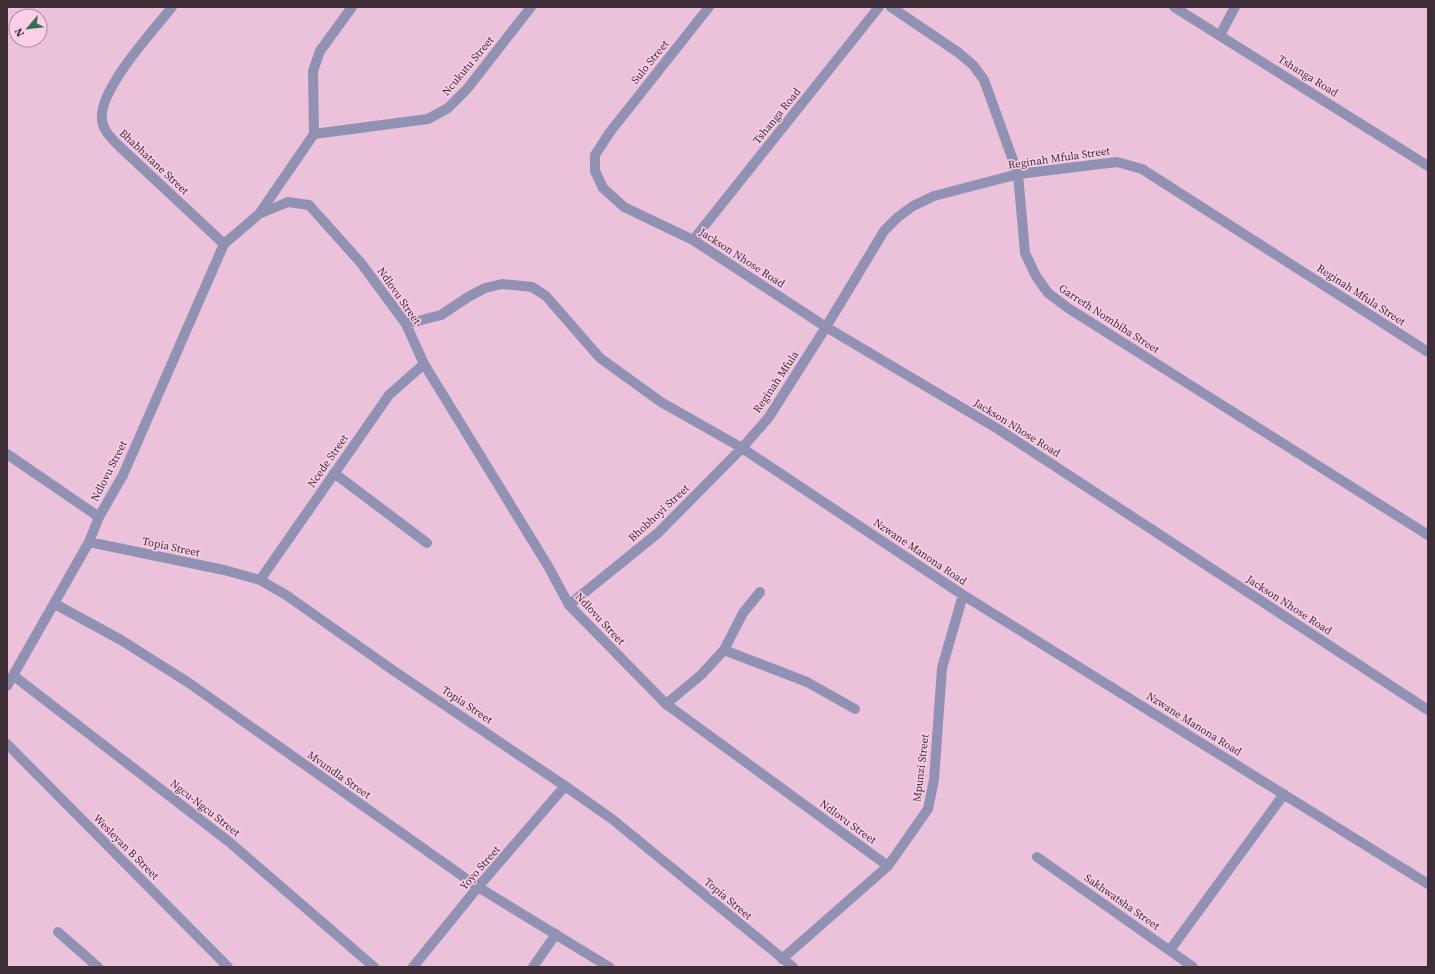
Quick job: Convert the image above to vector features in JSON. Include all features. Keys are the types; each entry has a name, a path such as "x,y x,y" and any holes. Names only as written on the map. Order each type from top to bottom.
{"street":[{"name":"Bhabhatane Street","path":"172,7 116,78 102,104 102,120 108,135 224,244"},
{"path":"259,214 314,134 313,70 320,51 352,7"},
{"name":"Ncukutu Street","path":"314,134 428,119 448,108 467,89 531,7"},
{"name":"Sulo Street","path":"595,171 595,155 610,132 709,7"},
{"name":"Tshanga Road","path":"693,240 879,7"},
{"name":"Garreth Nombiba Street","path":"891,7 959,53 973,65 984,80 1018,174 1025,253 1036,276 1048,293 1068,308 1237,416 1428,535"},
{"name":"Tshanga Road","path":"1174,7 1428,166"},
{"path":"1220,35 1235,7"},
{"name":"Reginah Mfula Street","path":"826,327 884,231 898,217 913,206 934,196 1018,174 1117,162 1142,169 1428,352"},
{"name":"Jackson Nhose Road","path":"595,171 603,188 624,207 693,240 826,327 998,429 1428,710"},
{"name":"Ndlovu Street","path":"7,686 89,542 98,517 123,475 224,244 259,214 288,202 309,205 362,263 406,324 424,364 548,566 568,605 666,704 888,866"},
{"name":"Nzwane Manona Road","path":"406,324 441,315 468,297 485,288 502,284 532,287 546,296 600,358 661,402 742,448 963,595 1428,884"},
{"name":"Reginah Mfula","path":"742,448 769,417 826,327"},
{"name":"Ncede Street","path":"260,580 389,395 424,364"},
{"name":"Bhobhoyi Street","path":"568,605 658,533 742,448"},
{"path":"7,454 98,517"},
{"path":"334,473 427,543"},
{"name":"Topia Street","path":"89,542 201,565 260,580 286,595 394,671 565,786 645,846 793,967"},
{"path":"666,704 701,675 724,650 743,613 760,592"},
{"name":"Mpunzi Street","path":"782,959 888,866 928,809 934,780 942,668 963,595"},
{"name":"Mvundla Street","path":"54,604 121,640 189,683 478,887 609,967"},
{"path":"724,650 807,682 855,709"},
{"name":"Ngcu-Ngcu Street","path":"14,676 228,841 374,967"},
{"name":"Wesleyan B Street","path":"7,744 228,967"},
{"name":"Yoyo Street","path":"413,967 478,887 565,786"},
{"path":"1170,950 1284,794"},
{"name":"Sakhwatsha Street","path":"1037,857 1193,967"},
{"path":"58,932 98,967"},
{"path":"534,967 556,934"}]}
